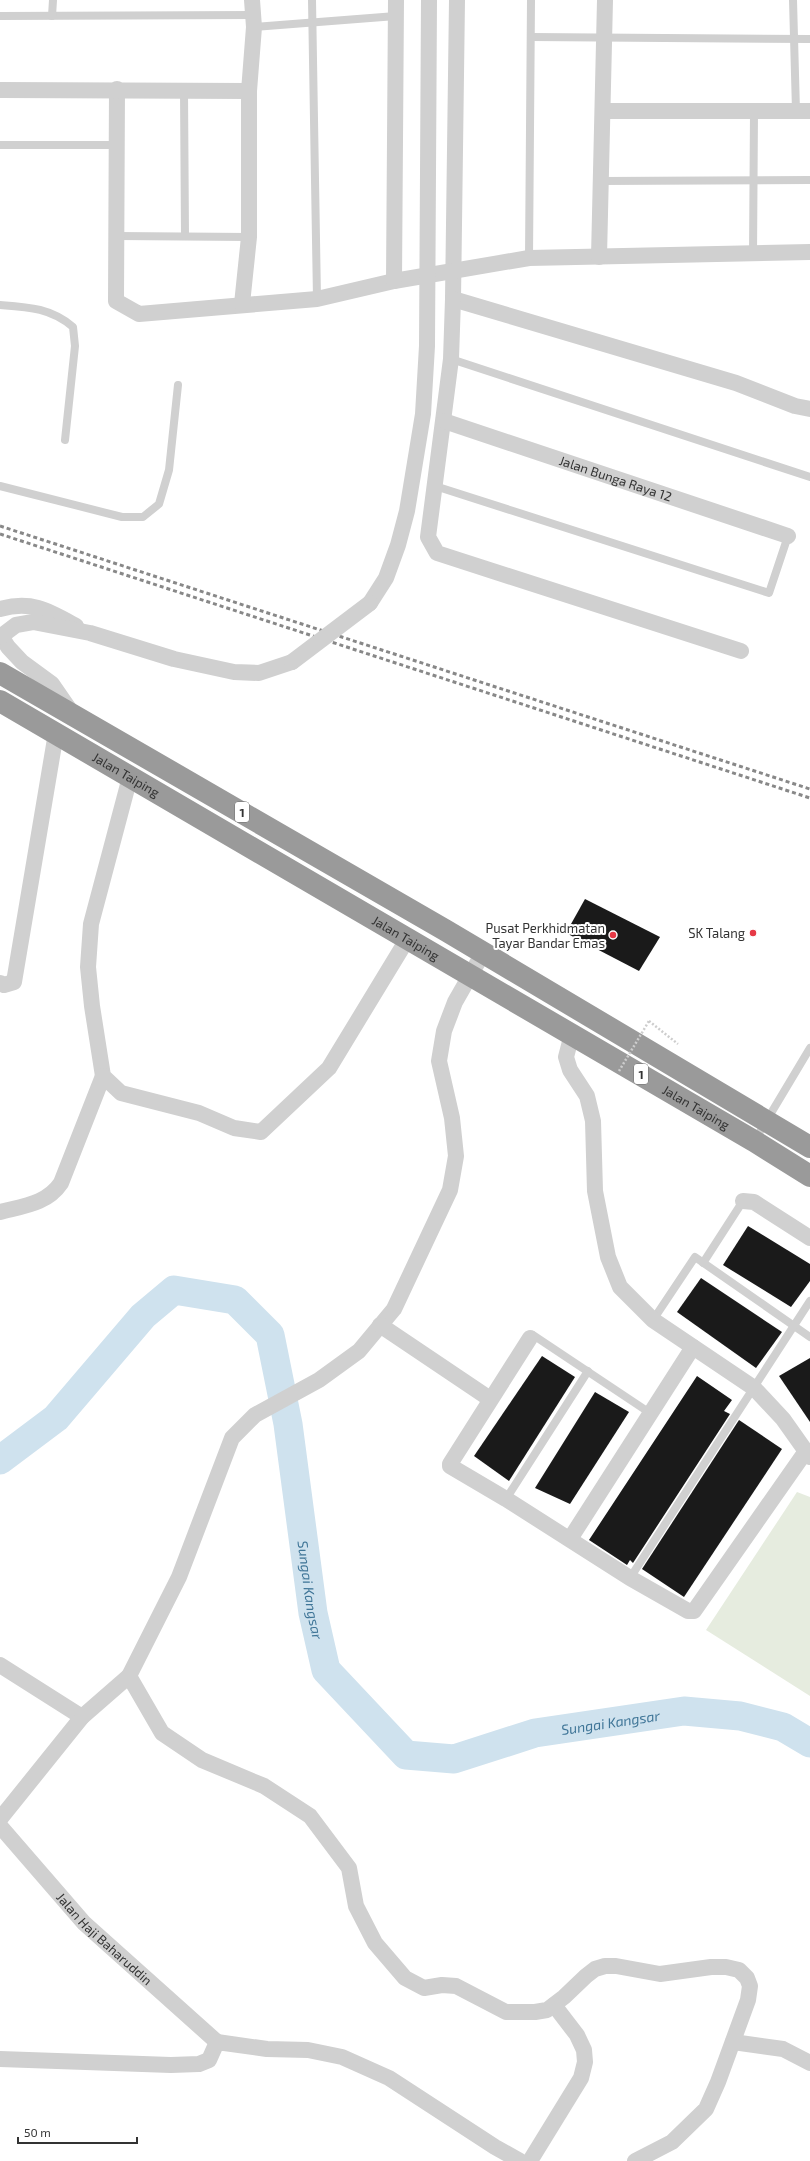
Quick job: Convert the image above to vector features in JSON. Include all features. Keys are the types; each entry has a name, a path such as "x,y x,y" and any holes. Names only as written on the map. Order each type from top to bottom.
{"highway":[{"name":"Jalan Taiping","path":"0,673 483,953 810,1147"},
{"name":"Jalan Taiping","path":"0,702 56,733 470,974 754,1141 810,1176"}],"street":[{"path":"394,281 396,0"},
{"path":"74,715 52,684 22,662 0,637 16,626 33,622 90,634 201,666 234,672 260,673 292,662 370,603 386,578 398,545 406,511 423,414 427,346 426,276 429,0"},
{"path":"457,0 455,270 451,359 428,537 437,553 741,650"},
{"path":"599,257 605,0"},
{"path":"242,304 249,236 249,90 253,14"},
{"path":"117,89 118,145 116,301 139,314 242,304 317,299 394,281 529,258 810,252"},
{"path":"0,90 249,90"},
{"path":"603,111 803,111"},
{"path":"453,298 736,383 795,406 810,409"},
{"name":"Jalan Bunga Raya 12","path":"444,422 788,536"},
{"path":"0,609 13,605 44,608 90,634"},
{"path":"0,983 4,985 14,982 56,733"},
{"path":"0,1212 41,1202 56,1191 61,1183 103,1076 92,1006 88,967 91,924 130,777"},
{"path":"103,1076 121,1093 199,1113 234,1128 261,1132 329,1068 408,938"},
{"path":"0,1819 82,1717 129,1676 179,1577 232,1438 255,1415 319,1380 359,1351 394,1309 450,1190 456,1156 452,1118 439,1061 444,1031 455,1002 483,953"},
{"path":"530,1338 490,1399 450,1466 630,1578 683,1609 694,1611 808,1454 783,1419 754,1388 652,1320 620,1287 608,1257 595,1191 593,1122 587,1096 570,1070 566,1057 572,1034"},
{"path":"743,1201 754,1202 810,1238"},
{"path":"380,1325 490,1399"},
{"path":"570,1540 692,1347"},
{"path":"0,1664 82,1717"},
{"path":"129,1676 162,1733 202,1760 264,1786 310,1816 349,1868 356,1906 375,1943 404,1978 424,1988 442,1985 456,1986 506,2012 535,2012 547,2010 595,1969 604,1966 616,1966 660,1974 711,1967 738,1970 747,1978 750,1986 748,2000 718,2082 706,2109 672,2142 635,2161"},
{"name":"Jalan Haji Baharuddin","path":"0,1826 84,1923 214,2050"},
{"path":"530,2161 581,2078 585,2062 584,2050 577,2035 554,2005"},
{"path":"732,2042 783,2049 810,2063"},
{"path":"0,2059 171,2065 199,2064 214,2050 308,2050 348,2059 389,2078 495,2147 520,2161"}],"lane":[{"path":"52,16 53,0"},
{"path":"312,0 310,22 317,299"},
{"path":"529,258 531,0"},
{"path":"793,0 794,39 803,111"},
{"path":"0,16 253,14 310,22 396,16"},
{"path":"531,37 810,39"},
{"path":"184,91 185,236"},
{"path":"753,254 754,112"},
{"path":"0,145 118,145"},
{"path":"601,181 810,180"},
{"path":"117,236 249,236"},
{"path":"0,305 35,308 61,317 73,327 75,346 65,440"},
{"path":"451,359 810,476"},
{"path":"0,486 122,517 143,517 159,504 169,470 178,385"},
{"path":"435,486 769,592 788,536"},
{"path":"754,1141 810,1048"},
{"path":"703,1263 743,1201"},
{"path":"652,1320 695,1258 810,1337"},
{"path":"630,1578 810,1301"},
{"path":"530,1338 533,1335 650,1413"},
{"path":"506,1500 588,1371"}],"path":[{"path":"619,1071 649,1021 678,1044"}],"shaded area":[{"path":"797,1492 810,1497 810,1696 706,1630"}],"building":[{"name":"Pusat Perkhidmatan Tayar Bandar Emas","path":"585,899 660,937 639,971 566,933"},
{"path":"748,1226 810,1264 810,1281 791,1307 723,1265"},
{"path":"701,1278 782,1332 756,1368 677,1312"},
{"path":"542,1356 575,1377 509,1481 474,1456"},
{"path":"810,1358 810,1422 779,1376"},
{"path":"697,1376 732,1400 724,1411 730,1414 633,1563 630,1560 627,1565 589,1540"},
{"path":"595,1392 629,1412 570,1504 535,1488"},
{"path":"739,1420 782,1449 684,1597 642,1569"}],"waterway":[{"name":"Sungai Kangsar","path":"0,1460 56,1418 143,1316 174,1290 235,1300 270,1335 288,1424 313,1613 326,1670 406,1755 454,1759 535,1733 684,1711 740,1716 783,1727 810,1743"}],"railway":[{"path":"0,526 810,789"},
{"path":"0,534 810,798"}],"place":[{"name":"SK Talang","path":"753,933"},
{"name":"Pusat Perkhidmatan Tayar Bandar Emas","path":"613,935"}]}
